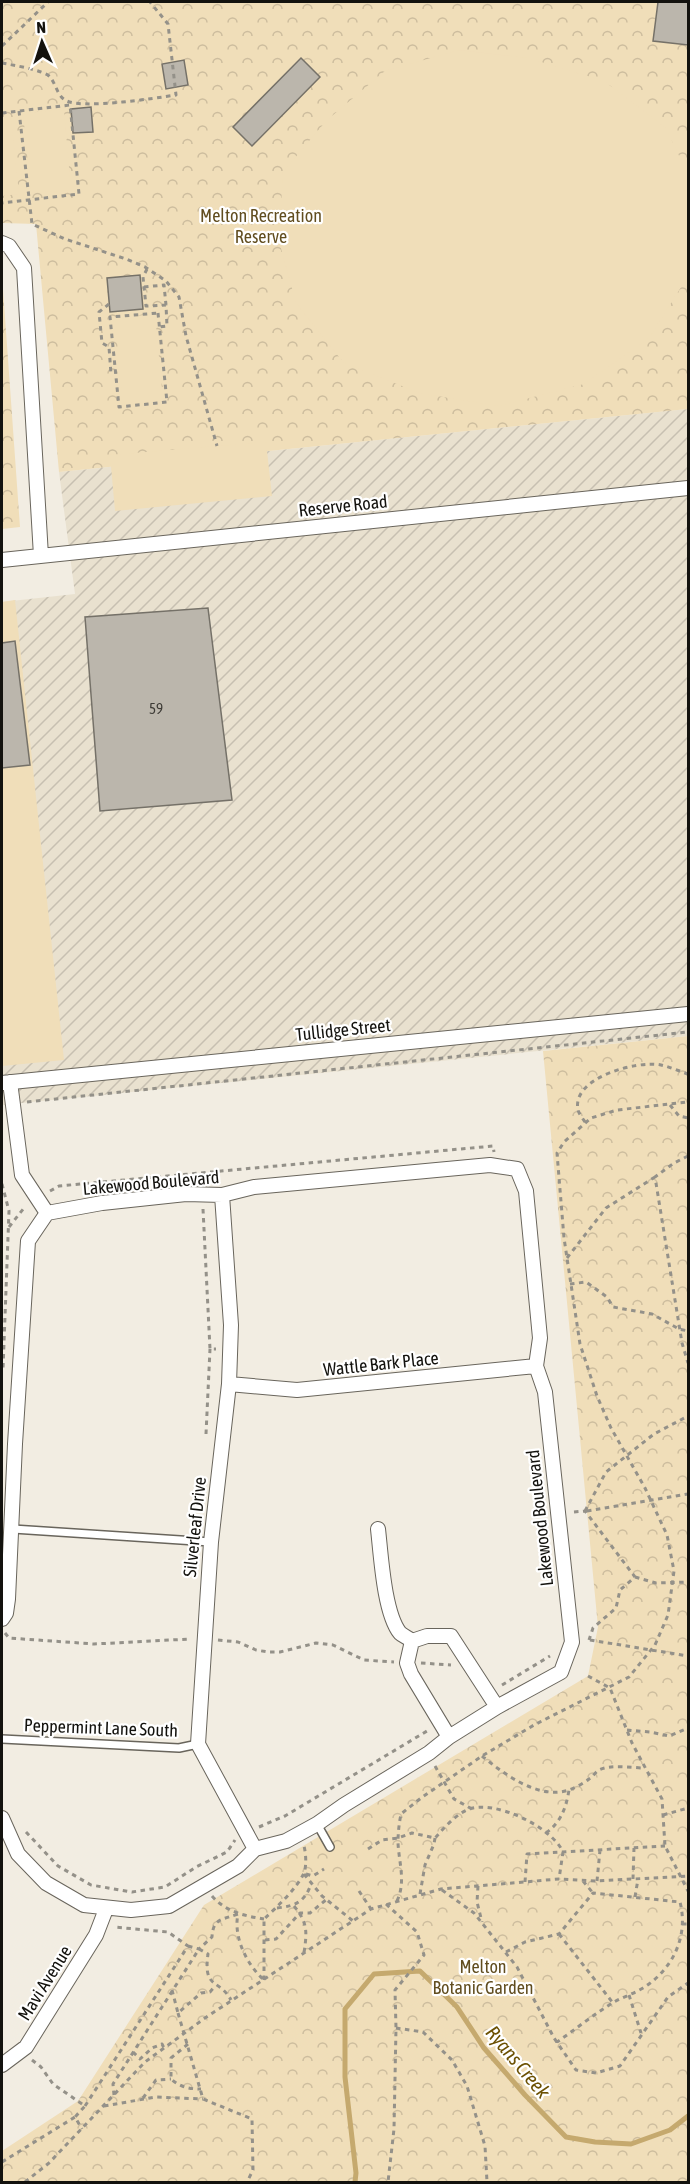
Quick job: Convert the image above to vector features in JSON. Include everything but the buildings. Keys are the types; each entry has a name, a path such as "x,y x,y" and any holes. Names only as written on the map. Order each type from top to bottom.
{"street":[{"path":"2,243 9,246 24,268 40,556"},
{"name":"Reserve Road","path":"2,560 688,488"},
{"name":"Tullidge Street","path":"6,1082 688,1014"},
{"path":"2,1618 6,1613 8,1599 13,1529 15,1444 28,1240 47,1213 22,1175 13,1104 6,1082"},
{"name":"Lakewood Boulevard","path":"2,1818 5,1836 18,1854 46,1883 84,1905 131,1910 170,1906 238,1866 255,1849 286,1841 317,1824 497,1707 561,1672 572,1642 545,1392 536,1366 540,1338 526,1191 517,1169 495,1166 254,1187 222,1196 186,1194 102,1203 47,1213"},
{"name":"Silverleaf Drive","path":"198,1744 211,1542 231,1349 222,1196"},
{"name":"Wattle Bark Place","path":"229,1384 297,1390 536,1366"},
{"path":"378,1529 383,1576 391,1613 400,1633 412,1641"},
{"path":"412,1641 427,1636 451,1636 497,1707"},
{"path":"412,1641 407,1663 411,1674 449,1737"},
{"path":"198,1744 255,1849"},
{"name":"Mavi Avenue","path":"2,2065 22,2051 100,1926 106,1909"}],"lane":[{"path":"13,1529 211,1542"},
{"name":"Peppermint Lane South","path":"2,1739 179,1748 198,1744"},
{"path":"317,1824 330,1847"}],"path":[{"path":"2,46 48,2"},
{"path":"2,113 70,104 176,95 168,24 150,2"},
{"path":"2,63 50,76 60,94 70,104 79,194 2,203"},
{"path":"19,111 32,224 65,239 126,259 166,281 179,297 189,348 217,446"},
{"path":"147,269 143,277 146,306 166,305"},
{"path":"144,287 164,285 168,326 159,327"},
{"path":"109,304 99,312 102,343 111,347"},
{"path":"111,347 119,407 167,402 158,313 110,317 111,374"},
{"path":"13,1104 688,1032"},
{"path":"585,1122 578,1109 579,1099 589,1084 605,1075 633,1065 660,1064 688,1074"},
{"path":"670,1105 679,1116 688,1118"},
{"path":"9,1227 24,1208 59,1186 493,1146 495,1166"},
{"path":"567,1258 606,1208 674,1162 688,1156"},
{"path":"201,1173 210,1349 231,1349"},
{"path":"655,1177 679,1329 688,1363"},
{"path":"2,1184 9,1211 2,1373"},
{"path":"570,1284 586,1282 606,1297 613,1307 652,1314 679,1329 688,1331"},
{"path":"585,1511 606,1472 654,1434 688,1416"},
{"path":"558,1513 585,1511 688,1494"},
{"path":"585,1511 635,1576 656,1583 688,1582"},
{"path":"589,1640 593,1628 616,1608 620,1590 635,1576"},
{"path":"572,1642 589,1640 688,1656"},
{"path":"489,1693 558,1651"},
{"path":"407,1663 456,1666"},
{"path":"588,1676 610,1688 627,1730 662,1799 665,1846 688,1891"},
{"path":"5,1836 22,1828 58,1866 92,1885 132,1892 165,1887 227,1852 233,1841 266,1823 285,1816 440,1723"},
{"path":"627,1730 669,1736 688,1728"},
{"path":"429,1753 454,1799 473,1809"},
{"path":"482,1756 498,1770 539,1790 559,1792 569,1790 590,1779 599,1770 645,1768"},
{"path":"546,1833 556,1825 566,1806 569,1790"},
{"path":"663,1815 688,1808"},
{"path":"420,1894 425,1865 435,1838 448,1824 473,1809 499,1809 517,1815 552,1837 563,1852 559,1879"},
{"path":"264,1980 264,1919 304,1874 306,1853 301,1833"},
{"path":"368,1849 382,1840 412,1833 435,1838"},
{"path":"525,1882 527,1854 665,1846"},
{"path":"633,1879 634,1848"},
{"path":"597,1881 600,1850"},
{"path":"304,1874 313,1876 324,1869"},
{"path":"304,1874 311,1884 353,1921"},
{"path":"25,2182 49,2163 145,2062 231,2001 371,1909 441,1889 559,1879 597,1881 688,1876"},
{"path":"635,1897 638,1879"},
{"path":"557,2042 613,2003 643,1988 664,1972 675,1957 681,1935 683,1912 680,1902 593,1893 583,1881"},
{"path":"276,1908 294,1906 309,1892 311,1884"},
{"path":"478,1886 477,1902 482,1923"},
{"path":"204,1887 217,1902 238,1914 264,1919"},
{"path":"441,1889 474,1913 506,1952 517,1967 557,2042 576,2070 596,2073 620,2066 668,1997 688,1983"},
{"path":"359,1892 371,1909"},
{"path":"506,1952 525,1942 559,1934 593,1893"},
{"path":"264,1940 276,1939 300,1913 310,1913 327,1899"},
{"path":"386,1904 417,1932 424,1955 395,1990 394,2129 388,2182"},
{"path":"294,1906 305,1919 307,1935 304,1953"},
{"path":"114,2095 113,2084 199,1949 212,1937 212,1927 216,1921 238,1914"},
{"path":"238,1914 236,1923 243,1950 255,1972 264,1980"},
{"path":"682,1924 688,1924"},
{"path":"100,1926 168,1932 188,1946 208,1954 206,1969 215,1986 226,1991 231,2001"},
{"path":"559,1934 613,2003"},
{"path":"2,2162 75,2117 85,2106 188,1946"},
{"path":"178,2013 201,1993 210,1992 215,1986"},
{"path":"172,1990 203,2099"},
{"path":"629,1995 642,2034"},
{"path":"396,2028 423,2032 452,2060 467,2086 485,2146 488,2182"},
{"path":"133,2052 140,2059 158,2045 162,2044 164,2048"},
{"path":"171,2079 171,2058 188,2044"},
{"path":"22,2051 41,2067 53,2084 85,2106"},
{"path":"142,2099 156,2080 171,2079 189,2089 201,2089"},
{"path":"103,2106 156,2097 203,2099 252,2119 253,2170 247,2182"},
{"path":"75,2117 82,2128"}],"shaded area":[{"path":"688,409 688,1036 2,1105 2,602 75,594 59,472"}],"green space":[{"name":"Melton Recreation Reserve","path":"2,2 688,2 688,409 59,472 36,224 2,223"},
{"path":"459,50 528,58 604,81 666,128 688,175 688,276 649,338 584,384 498,406 419,393 343,362 296,303 279,241 283,172 326,121 385,71"},
{"path":"64,110 71,190 31,193 23,113"},
{"path":"11,119 19,194 2,196 2,120"},
{"path":"2,275 20,527 2,529"},
{"path":"155,314 163,400 123,404 115,318"},
{"path":"266,442 272,496 115,511 110,455"},
{"path":"15,600 64,1060 2,1066 2,602"},
{"name":"Melton Botanic Garden","path":"688,1036 688,2182 2,2182 2,2151 78,2101 204,1905 588,1676 598,1627 543,1051"}],"waterway":[{"name":"Ryans Creek","path":"355,2182 356,2173 345,2077 345,2009 374,1974 420,1971 457,2007 484,2048 566,2137 595,2142 631,2144 670,2130 688,2116"}]}
